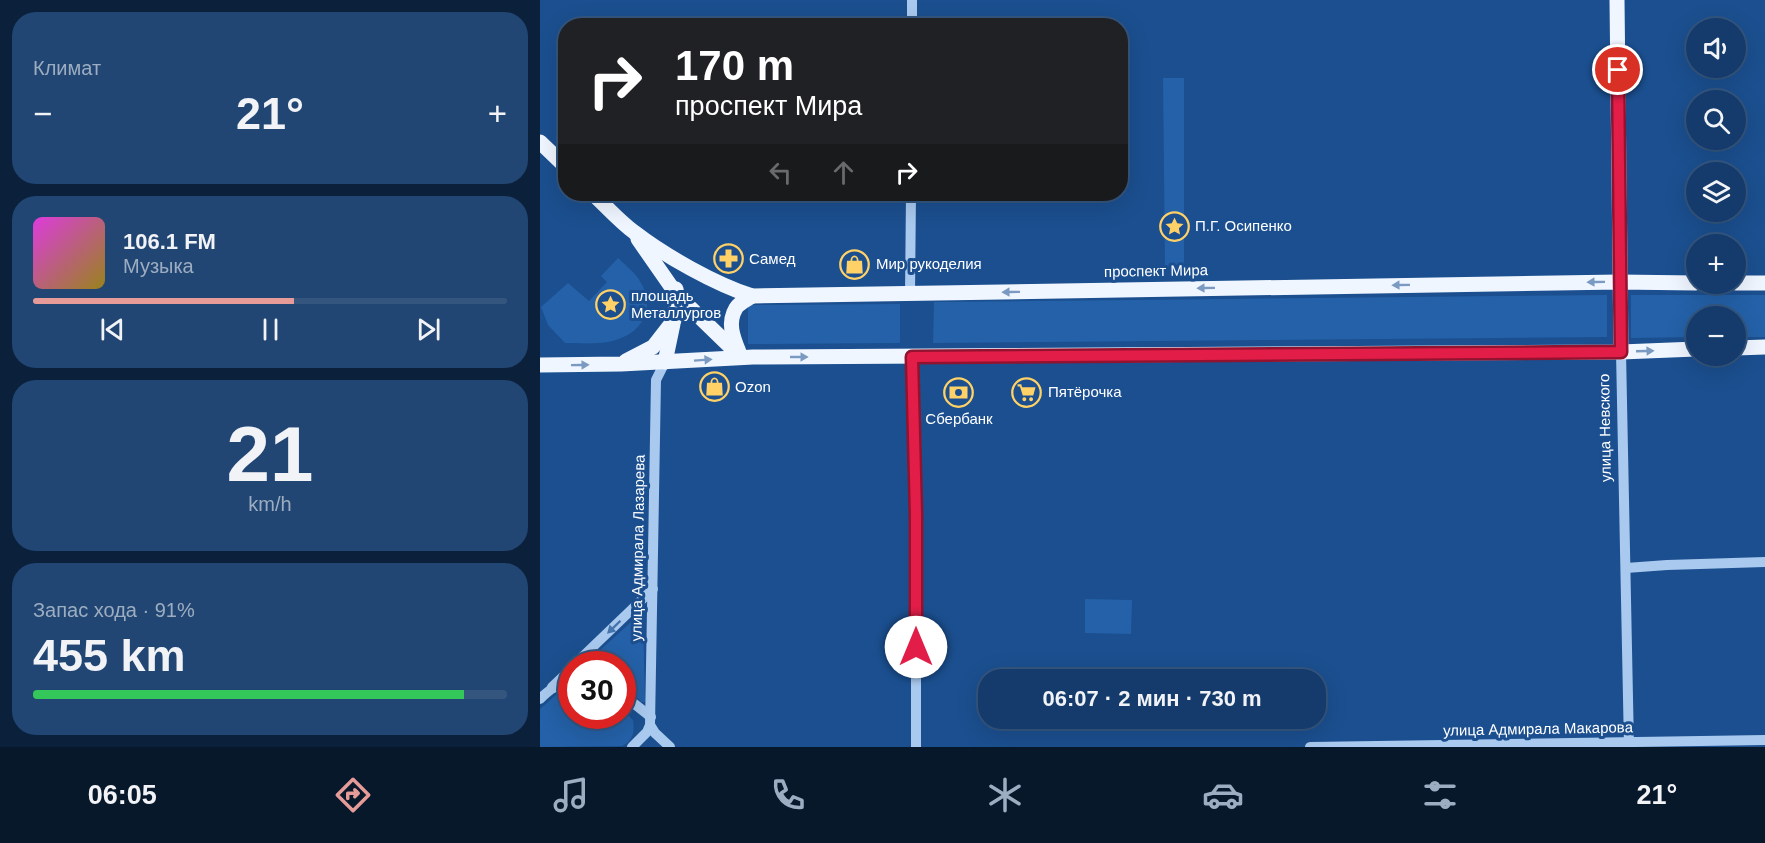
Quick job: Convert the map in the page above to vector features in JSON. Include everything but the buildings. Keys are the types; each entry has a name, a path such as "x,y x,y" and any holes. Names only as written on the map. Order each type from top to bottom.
{"main road":[{"name":"улица Невского","path":"1617,0 1621,352"},
{"path":"540,142 558,159"},
{"path":"601,201 633,231 677,295 741,357"},
{"name":"проспект Мира","path":"633,231 667,254 731,289 752,296 1619,282 1686,283"},
{"path":"665,362 677,295 667,254"},
{"path":"1746,283 1765,283"},
{"path":"741,357 732,335 731,323 737,307 752,296"},
{"path":"621,364 653,347 674,320"},
{"path":"1746,348 1765,347"},
{"path":"540,365 621,364 741,357 1686,350"}],"street":[{"path":"912,0 912,18"},
{"path":"909,294 911,201"},
{"name":"улица Невского","path":"1621,352 1629,745"},
{"path":"912,357 916,515 916,747"},
{"name":"улица Адмирала Лазарева","path":"650,721 656,380 665,362"},
{"path":"1626,568 1765,562"},
{"path":"589,651 653,589"},
{"path":"540,699 558,681"},
{"path":"551,688 558,685"},
{"path":"636,708 650,721 655,733 670,747"},
{"path":"632,747 647,732 650,721"},
{"name":"улица Адмирала Макарова","path":"1311,747 1629,745 1765,740"}],"shaded area":[{"path":"1163,78 1184,78 1184,269 1165,270"},
{"path":"618,258 636,275 643,288 647,307 641,323 626,336 610,342 565,343 548,325 541,307 568,283 589,301 607,282 601,276"},
{"path":"1607,295 1607,337 933,343 934,302"},
{"path":"1631,295 1765,295 1765,337 1746,337 1746,306 1686,306 1686,337 1631,338"},
{"path":"900,304 900,343 748,344 748,305"},
{"path":"1085,599 1132,600 1131,634 1085,633"},
{"path":"641,613 643,614 645,702 641,702 636,696 636,651 599,651"},
{"path":"558,693 558,729 634,729 629,742 622,746 540,747 540,709"}],"place":[{"name":"П.Г. Осипенко","path":"1174,226"},
{"name":"Самед","path":"728,259"},
{"name":"Мир рукоделия","path":"855,264"},
{"name":"площадь Металлургов","path":"610,305"},
{"name":"Ozon","path":"714,387"},
{"name":"Сбербанк","path":"959,392"},
{"name":"Пятёрочка","path":"1027,392"}],"route":[{"path":"916,647 916,515 912,357 1621,352 1618,70"}]}
